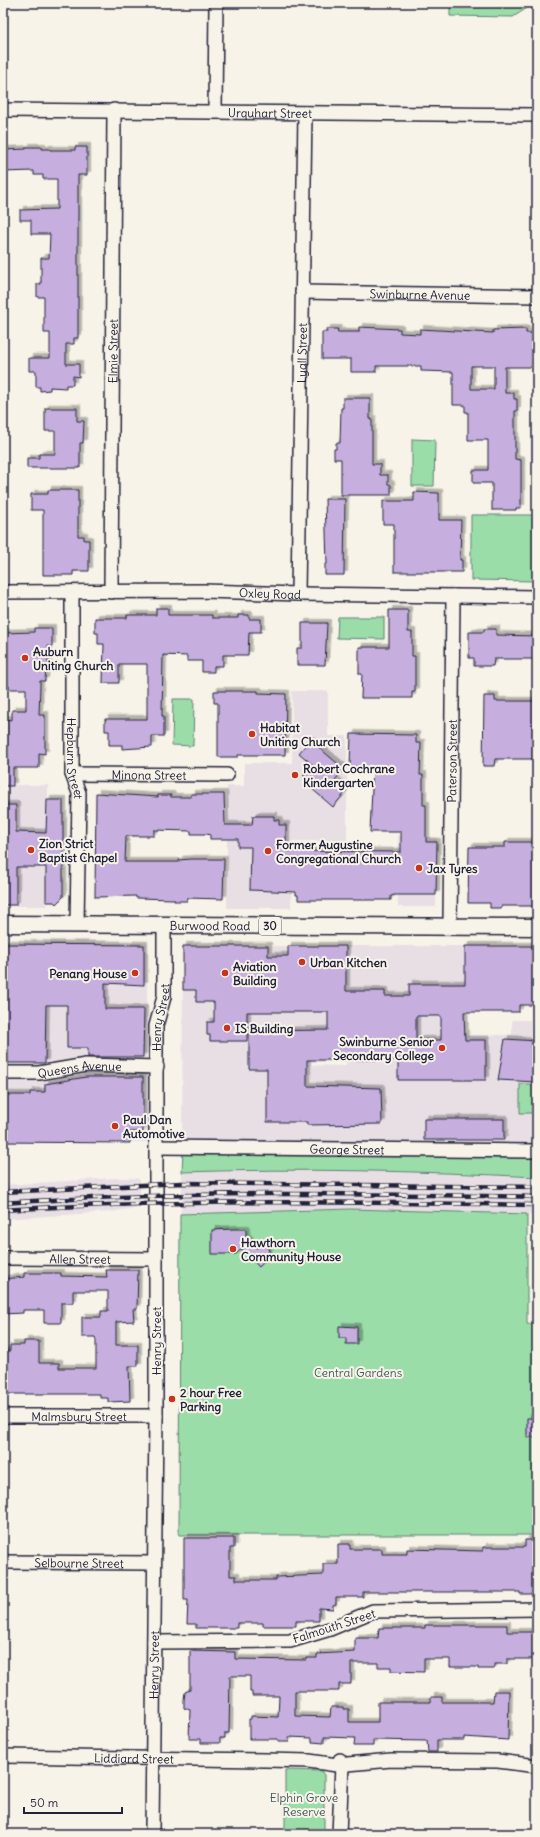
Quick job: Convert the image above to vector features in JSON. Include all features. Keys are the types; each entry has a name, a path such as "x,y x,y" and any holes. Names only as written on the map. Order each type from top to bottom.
{"main road":[{"name":"Burwood Road","path":"3,924 537,927"}],"street":[{"path":"215,111 216,3"},
{"name":"Urquhart Street","path":"3,110 537,115"},
{"name":"Elmie Street","path":"111,592 114,110"},
{"name":"Lyall Street","path":"298,594 305,113"},
{"name":"Swinburne Avenue","path":"302,292 537,296"},
{"name":"Oxley Road","path":"3,592 204,591 298,594 537,597"},
{"name":"Hepburn Street","path":"72,592 72,774 79,793 78,925"},
{"name":"Paterson Street","path":"450,927 453,596"},
{"name":"Minona Street","path":"72,774 227,775"},
{"name":"Henry Street","path":"152,1834 156,1416 156,1026 164,997 164,925"},
{"name":"Queens Avenue","path":"3,1073 39,1073 86,1065 156,1067"},
{"name":"George Street","path":"157,1147 537,1151"},
{"name":"Allen Street","path":"3,1258 156,1259"},
{"name":"Malmsbury Street","path":"3,1416 156,1416"},
{"name":"Selbourne Street","path":"3,1562 154,1563"},
{"name":"Falmouth Street","path":"154,1642 290,1641 330,1629 373,1611 537,1609"},
{"name":"Liddiard Street","path":"3,1756 266,1760 340,1763 391,1760 498,1761 537,1766"},
{"name":"Liddiard Street","path":"498,1761 516,1758 537,1760"},
{"path":"339,1828 340,1763"}],"shaded area":[{"path":"292,691 328,691 328,736 347,736 347,841 292,841 291,908 227,908 227,786 244,786 244,763 292,763"},
{"path":"3,785 48,785 47,906 3,906"},
{"name":"Jax Tyres","path":"398,836 437,837 436,907 398,907"},
{"path":"3,942 147,943 147,1142 3,1141"},
{"path":"183,946 344,946 343,1062 307,1062 307,1065 346,1066 346,946 465,946 465,1035 512,1035 512,1020 537,1020 537,1145 182,1143"},
{"path":"260,1169 361,1170 537,1177 537,1214 351,1209 180,1214 182,1206 182,1172"},
{"path":"136,1178 140,1180 140,1207 111,1212 3,1219 3,1185"}],"green space":[{"path":"450,3 537,3 537,9 532,5 513,17 450,16"},
{"path":"412,439 435,440 434,486 412,486"},
{"path":"471,515 537,515 536,581 471,580"},
{"path":"338,617 384,617 384,639 337,638"},
{"path":"173,699 194,699 193,746 172,745"},
{"path":"520,1084 537,1084 537,1113 520,1113"},
{"path":"183,1150 537,1155 537,1177 360,1171 271,1170 182,1172"},
{"name":"Central Gardens","path":"351,1209 527,1214 527,1324 537,1324 537,1535 179,1535 180,1214"},
{"name":"Elphin Grove Reserve","path":"285,1770 321,1771 324,1775 324,1834 285,1834"}],"building":[{"path":"26,147 42,147 42,149 50,150 75,150 75,147 87,147 87,175 78,175 78,338 74,338 74,344 66,344 66,364 79,364 79,377 73,376 73,385 66,385 66,388 50,387 50,390 40,391 40,387 36,387 36,371 29,371 29,358 50,358 50,333 44,333 44,297 37,297 37,284 41,284 41,258 49,258 50,234 31,234 31,220 20,220 20,210 57,209 57,179 43,179 43,175 34,175 34,171 3,172 3,150 26,149"},
{"path":"359,327 400,329 400,333 420,334 420,329 493,333 493,330 526,329 526,333 535,333 535,367 505,367 505,393 514,393 514,399 517,399 517,411 515,411 515,459 521,460 521,508 516,508 516,510 492,510 492,483 473,483 473,470 488,470 488,440 468,440 468,412 465,412 465,405 453,405 453,372 421,371 421,366 376,366 376,372 351,372 351,359 322,359 322,332 327,332 327,329 338,329 337,332 359,332","holes":["471,366 494,366 494,389 471,389"]},
{"path":"343,398 370,398 370,419 372,419 372,464 380,464 380,475 388,475 388,484 391,485 391,495 341,495 341,459 334,459 334,449 336,449 336,443 340,443 341,408 343,408"},
{"path":"45,408 77,408 77,421 84,421 83,443 80,443 80,468 27,468 27,458 39,458 39,454 55,454 55,431 45,431"},
{"path":"48,490 78,490 78,536 84,536 84,540 89,540 89,571 73,571 73,575 43,575 43,510 31,510 31,494 48,494"},
{"path":"414,492 439,493 439,520 461,520 460,560 462,560 462,572 394,572 394,524 383,524 383,501 414,501"},
{"path":"325,499 345,499 344,575 325,575 325,564 327,564"},
{"path":"156,608 168,608 168,615 212,615 212,618 238,618 238,615 249,615 249,619 261,619 261,632 249,632 248,655 223,655 223,666 214,666 214,672 202,672 202,661 187,661 187,656 163,655 162,716 164,716 164,736 152,736 152,747 122,749 122,745 109,745 109,731 105,731 105,719 147,719 147,664 119,664 119,683 103,683 104,644 98,644 98,633 95,633 95,618 127,618 127,615 156,615"},
{"path":"389,610 408,610 408,632 412,632 412,656 415,656 415,692 412,692 412,698 361,698 362,674 359,674 359,647 389,647"},
{"path":"302,623 327,623 325,665 297,665 297,648 302,648"},
{"path":"34,628 52,628 52,647 48,646 48,667 46,667 45,681 40,681 39,715 45,715 45,754 39,753 39,768 13,768 13,786 3,786 3,719 12,720 12,710 26,710 26,689 9,689 9,686 3,686 3,633 34,632"},
{"path":"484,629 496,629 496,635 537,636 537,659 494,659 493,666 474,666 474,658 469,658 469,632 484,632"},
{"name":"Habitat Uniting Church","path":"214,691 258,691 258,693 286,694 285,755 238,755 238,757 218,757 218,703 214,703"},
{"path":"484,696 495,696 495,701 537,701 537,759 495,759 494,766 483,766"},
{"path":"351,734 416,735 416,743 421,743 420,775 423,775 423,805 426,805 426,842 437,842 436,895 394,895 391,896 391,900 298,900 298,895 296,895 296,892 250,890 251,847 238,847 238,839 210,839 210,835 191,834 191,831 154,830 154,836 126,836 125,862 179,862 179,860 191,859 224,859 223,899 187,898 187,901 174,901 174,899 136,898 136,896 95,897 96,793 158,797 158,795 171,795 171,797 191,797 191,794 224,794 225,825 252,825 253,816 274,816 274,820 279,820 279,825 286,825 286,851 401,852 401,832 370,832 373,767 350,767"},
{"path":"310,740 344,769 335,780 344,788 344,794 333,807 304,782 307,779 303,775 313,765 299,753"},
{"path":"47,800 63,800 63,897 56,904 54,902 46,902 46,867 16,867 16,905 3,905 3,805 16,805 16,832 46,833"},
{"path":"505,842 537,842 537,906 501,906 501,908 490,908 490,903 468,903 469,847 505,847"},
{"path":"3,944 144,945 144,985 105,983 105,1009 144,1009 143,1057 88,1057 88,1048 67,1048 67,1005 46,1005 45,1063 3,1063"},
{"path":"183,946 268,946 268,956 288,956 288,946 346,946 346,991 385,991 385,996 409,996 409,984 465,984 465,946 537,946 537,1005 519,1005 519,1012 464,1012 465,1040 486,1040 486,1080 398,1080 398,1060 307,1060 307,1086 381,1088 382,1124 307,1125 307,1122 267,1122 267,1069 249,1069 249,1031 328,1030 328,1012 247,1012 247,1041 210,1041 210,1035 207,1035 207,1022 214,1022 214,1002 196,1002 196,990 183,990","holes":["416,1016 441,1016 441,1040 416,1040"]},
{"path":"505,1039 537,1041 537,1082 498,1080"},
{"path":"86,1077 143,1077 143,1132 130,1132 130,1143 3,1142 3,1095 30,1095 30,1092 45,1092 45,1084"},
{"path":"424,1119 504,1119 504,1140 424,1140"},
{"path":"246,1229 246,1237 256,1248 263,1244 269,1250 267,1259 259,1267 242,1249 236,1254 212,1254 212,1230"},
{"path":"106,1270 138,1270 137,1309 133,1309 134,1321 116,1322 116,1345 138,1345 138,1366 129,1366 130,1401 108,1402 108,1398 100,1398 100,1394 3,1394 3,1351 10,1351 10,1345 24,1345 24,1341 39,1341 39,1363 59,1363 59,1368 96,1368 96,1340 95,1337 82,1337 82,1317 101,1317 101,1311 108,1311 108,1291 73,1291 73,1303 61,1303 61,1323 44,1323 44,1310 23,1310 23,1313 3,1314 3,1279 24,1277 24,1273 61,1273 61,1276 107,1277"},
{"path":"339,1326 357,1327 357,1344 346,1344 346,1338 339,1338"},
{"path":"527,1418 537,1418 537,1437 527,1437"},
{"path":"184,1538 234,1538 234,1548 230,1548 230,1576 236,1576 236,1580 276,1580 276,1577 323,1575 323,1564 338,1564 338,1544 350,1544 350,1549 382,1549 382,1554 407,1554 407,1549 483,1551 483,1547 525,1547 525,1540 537,1540 537,1594 520,1594 520,1592 363,1592 363,1597 336,1597 336,1604 333,1605 333,1609 319,1608 319,1621 296,1621 296,1626 263,1626 263,1623 237,1623 237,1628 196,1628 196,1624 187,1624 188,1600 184,1600"},
{"path":"425,1625 507,1625 507,1632 537,1632 537,1659 507,1659 507,1664 494,1664 494,1669 478,1669 478,1667 450,1667 450,1659 424,1659 424,1672 391,1671 391,1667 378,1667 378,1663 351,1663 351,1684 339,1684 339,1691 295,1691 295,1716 330,1717 331,1707 343,1707 343,1709 349,1709 349,1722 378,1722 378,1702 431,1702 431,1697 442,1697 442,1702 493,1702 494,1691 509,1691 508,1740 464,1737 464,1740 437,1740 437,1752 428,1752 427,1741 373,1740 373,1746 354,1746 355,1738 324,1737 324,1743 312,1742 312,1738 289,1737 289,1742 278,1742 278,1739 249,1739 249,1719 251,1719 251,1716 278,1717 279,1696 252,1696 252,1692 250,1692 250,1676 230,1676 229,1733 225,1733 225,1738 220,1738 220,1743 201,1743 201,1739 189,1739 190,1710 184,1708 184,1700 185,1692 190,1690 190,1651 235,1652 235,1659 307,1660 307,1658 317,1658 317,1654 355,1652 355,1638 378,1638 379,1628 425,1628"}],"railway":[{"path":"3,1192 182,1183 537,1187"},
{"path":"3,1203 136,1196 270,1194 537,1197"},
{"path":"3,1210 136,1204 270,1202 537,1205"}],"place":[{"name":"Auburn Uniting Church","path":"25,658"},
{"name":"Habitat Uniting Church","path":"252,734"},
{"name":"Robert Cochrane Kindergarten","path":"295,775"},
{"name":"Zion Strict Baptist Chapel","path":"31,850"},
{"name":"Former Augustine Congregational Church","path":"268,851"},
{"name":"Jax Tyres","path":"419,868"},
{"name":"Urban Kitchen","path":"302,962"},
{"name":"Penang House","path":"135,973"},
{"name":"Aviation Building","path":"225,973"},
{"name":"IS Building","path":"227,1028"},
{"name":"Swinburne Senior Secondary College","path":"442,1048"},
{"name":"Paul Dan Automotive","path":"115,1126"},
{"name":"Hawthorn Community House","path":"233,1249"},
{"name":"2 hour Free Parking","path":"172,1399"}]}
